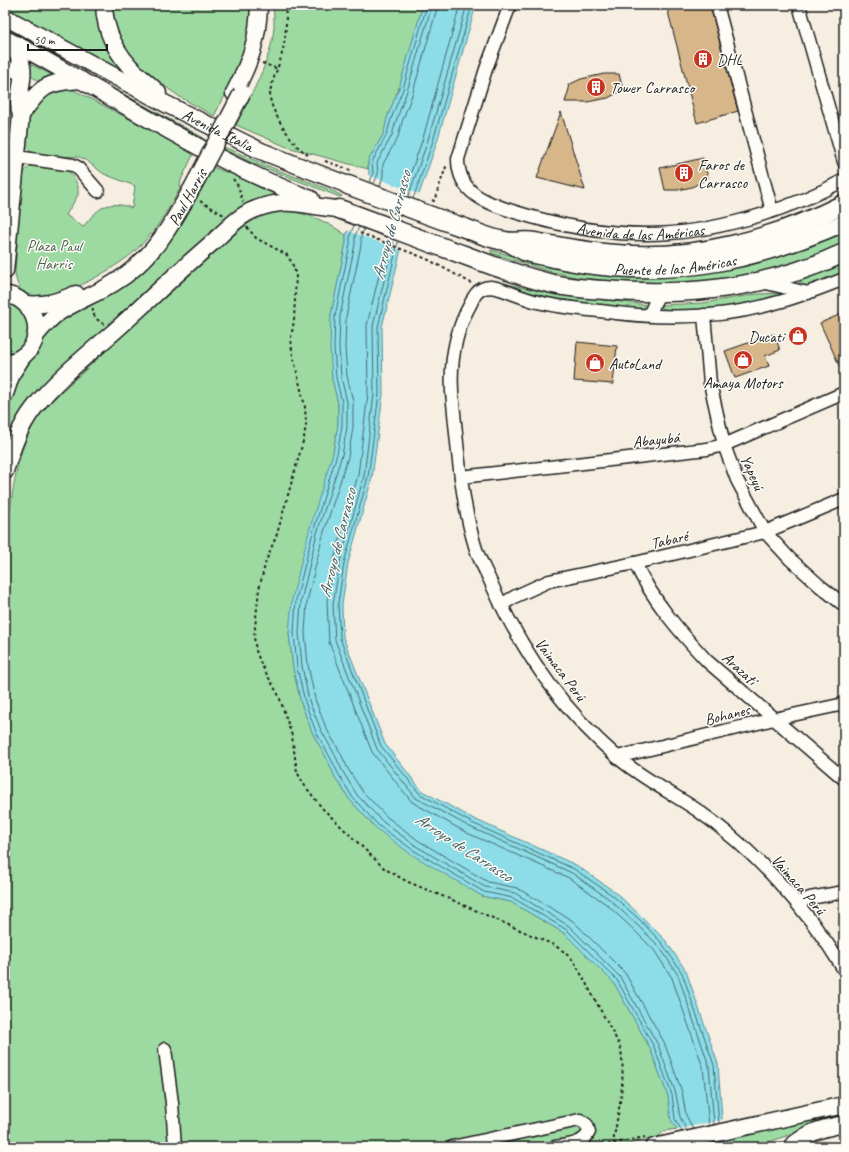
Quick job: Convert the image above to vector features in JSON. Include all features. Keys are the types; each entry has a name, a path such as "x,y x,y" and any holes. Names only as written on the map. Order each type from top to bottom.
{"highway":[{"name":"Avenida Italia","path":"350,178 441,220"},
{"name":"Avenida de las Américas","path":"441,220 505,241 534,242 617,255 663,255 731,246 782,231 829,212 844,204"},
{"name":"Avenida Italia","path":"339,209 430,251"},
{"path":"430,251 555,285 632,293 704,290 759,282 791,273 844,253"}],"main road":[{"path":"104,5 104,19 110,38 125,62 157,91 164,103"},
{"name":"Paul Harris","path":"238,93 255,45 259,21 259,5"},
{"name":"Paul Harris","path":"5,394 12,373 31,346 36,335 46,323 65,309 110,286 135,268 165,235 174,221 194,177 238,93 253,70 261,45 266,19 266,5"},
{"name":"Avenida Italia","path":"5,17 164,103 261,151 350,178"},
{"path":"7,40 21,62 23,76 18,106 21,114 6,270 17,299 32,311 35,318 36,335"},
{"name":"Avenida Italia","path":"7,40 190,142 247,171 339,209"},
{"path":"23,76 36,85 45,86 63,81 81,80"},
{"path":"21,114 37,93 45,86"},
{"name":"Paul Harris","path":"17,299 36,305 48,304 62,300 94,286 130,262 147,247 160,232 194,177"},
{"path":"5,471 14,442 23,424 44,394 173,277 235,218 257,208 285,202 303,203 321,208 339,209"},
{"name":"Puente de las Américas","path":"505,241 528,253 570,263 631,269 686,268 735,260 776,250 844,223"},
{"path":"5,363 23,356"},
{"path":"650,1142 670,1143 844,1105"},
{"path":"790,1147 815,1131 844,1124"},
{"path":"790,1147 844,1135"}],"street":[{"path":"458,159 486,69 510,5"},
{"path":"717,5 772,211"},
{"path":"799,5 844,162"},
{"path":"5,66 23,76"},
{"path":"17,157 73,165 77,167 98,191"},
{"name":"Avenida de las Américas","path":"458,159 458,167 461,177 468,188 490,204 556,223 590,230 647,234 680,232 740,220 772,211 809,197 844,180"},
{"path":"482,289 489,287 498,288 535,302 610,313 704,315 738,311 772,304 808,293 844,279"},
{"path":"759,282 808,293"},
{"name":"Vaimaca Perú","path":"482,289 474,297 464,314 457,334 453,364 452,393 463,494 476,548 501,605 522,644 542,675 564,703 587,728 617,758 698,811 724,830 747,850 797,903 828,944 844,970"},
{"path":"648,315 659,293"},
{"name":"Yapeyú","path":"704,315 710,383 724,445 737,480 765,532 790,559 844,605"},
{"name":"Abayubá","path":"461,477 707,449 724,445 844,393"},
{"name":"Tabaré","path":"501,605 516,596 549,581 635,563 765,532 844,499"},
{"name":"Arazatí","path":"635,563 645,584 659,605 707,661 844,778"},
{"name":"Bohanes","path":"617,758 774,719 844,704"},
{"path":"797,903 810,898 844,892"},
{"path":"165,1049 172,1103 175,1147"},
{"path":"452,1147 580,1120 587,1125 589,1132 586,1139 581,1142 555,1147"}],"path":[{"path":"285,5 285,41 270,97 280,123 298,147 308,155 314,157"},
{"path":"262,63 278,69"},
{"path":"319,159 350,178"},
{"path":"434,200 446,164 458,159"},
{"path":"200,201 235,218 256,238 287,255 296,274 294,321 291,337 292,351 306,407 306,424 304,438 277,534 264,568 259,589 254,637 256,651 261,664 279,696 292,736 297,772 305,786 322,808 385,869 408,882 554,945 574,961 620,1046 623,1056 623,1070 614,1143"},
{"path":"355,231 430,251 482,289"},
{"path":"596,1147 614,1143 650,1142"}],"green space":[{"path":"5,5 100,5 125,72 5,8"},
{"path":"109,5 253,5 251,42 214,116 180,97 142,70 119,42"},
{"path":"273,5 423,5 399,88 387,118 384,133 368,161 368,169 287,147 236,125 260,78 269,53 274,27"},
{"path":"5,29 202,137 201,140 5,35"},
{"path":"28,63 54,76 44,81 36,80 30,75"},
{"name":"Plaza Paul Harris","path":"72,89 194,153 181,180 181,187 171,205 161,221 135,251 99,276 78,287 58,295 33,297 22,291 16,280 15,272 22,177 27,169 32,165 66,169 73,176 78,186 78,195 66,215 83,227 93,215 109,205 116,204 132,208 135,186 104,174 80,157 36,155 26,146 26,121 45,91"},
{"path":"224,147 342,196 340,197 255,164 223,149"},
{"path":"213,167 225,172 232,171 288,196 227,223 5,445 6,406 9,389 47,331 54,322 99,297 198,195"},
{"path":"280,211 289,211 307,215 331,225 346,235 346,243 331,315 332,379 338,403 338,425 333,453 289,633 293,668 301,703 313,734 335,777 350,800 377,829 482,896 511,902 564,933 614,983 650,1048 668,1096 672,1120 677,1129 664,1131 658,1137 615,1147 5,1147 5,569 12,495 20,458 25,441 36,420 61,392 243,227 260,216"},
{"path":"844,230 844,247 793,267 703,284 626,284 585,279 548,271 491,253 491,250 549,266 783,255 812,246"},
{"path":"844,264 844,272 809,286 799,285 799,283 803,280"},
{"path":"503,283 548,293 647,305 643,309 607,307 547,297 505,285"},
{"path":"786,293 756,302 725,307 693,310 662,309 662,305 703,303 758,294"},
{"path":"5,301 13,304 25,316 28,324 28,332 27,339 22,346 13,353 5,355"},
{"path":"844,1113 844,1120 812,1127 763,1144 750,1147 731,1147 729,1139"}],"water":[{"name":"Arroyo de Carrasco","path":"423,5 476,5 437,142 403,241 382,327 383,394 372,478 348,563 342,605 343,637 385,744 422,791 474,819 576,865 615,892 666,941 686,971 718,1064 722,1118 729,1147 682,1147 677,1129 671,1120 668,1096 650,1048 614,983 564,933 511,902 482,896 411,854 377,829 350,800 335,777 313,734 301,703 293,668 289,633 292,599 309,531 333,453 338,425 338,403 332,379 330,347 331,315 346,243 346,235 369,174 368,161 384,133 387,118 399,88"}],"pier":[{"path":"366,174 421,195 402,251 346,230"},
{"path":"724,1119 729,1139 693,1147 680,1147 675,1130"}],"building":[{"name":"DHL","path":"677,5 710,5 738,111 697,123 667,8"},
{"name":"Tower Carrasco","path":"604,74 619,74 623,90 608,98 587,102 565,102 569,89 568,85 581,79"},
{"path":"561,112 585,190 537,178"},
{"name":"Faros de Carrasco","path":"703,158 708,178 692,187 678,190 665,190 660,168"},
{"path":"844,313 844,376 820,323"},
{"path":"774,334 780,350 765,356 769,366 735,378 725,351"},
{"name":"AutoLand","path":"577,342 617,346 613,384 574,381"}],"place":[{"name":"DHL","path":"703,59"},
{"name":"Tower Carrasco","path":"596,87"},
{"name":"Faros de Carrasco","path":"684,173"},
{"name":"Ducati","path":"798,336"},
{"name":"Amaya Motors","path":"743,360"},
{"name":"AutoLand","path":"595,363"}]}
